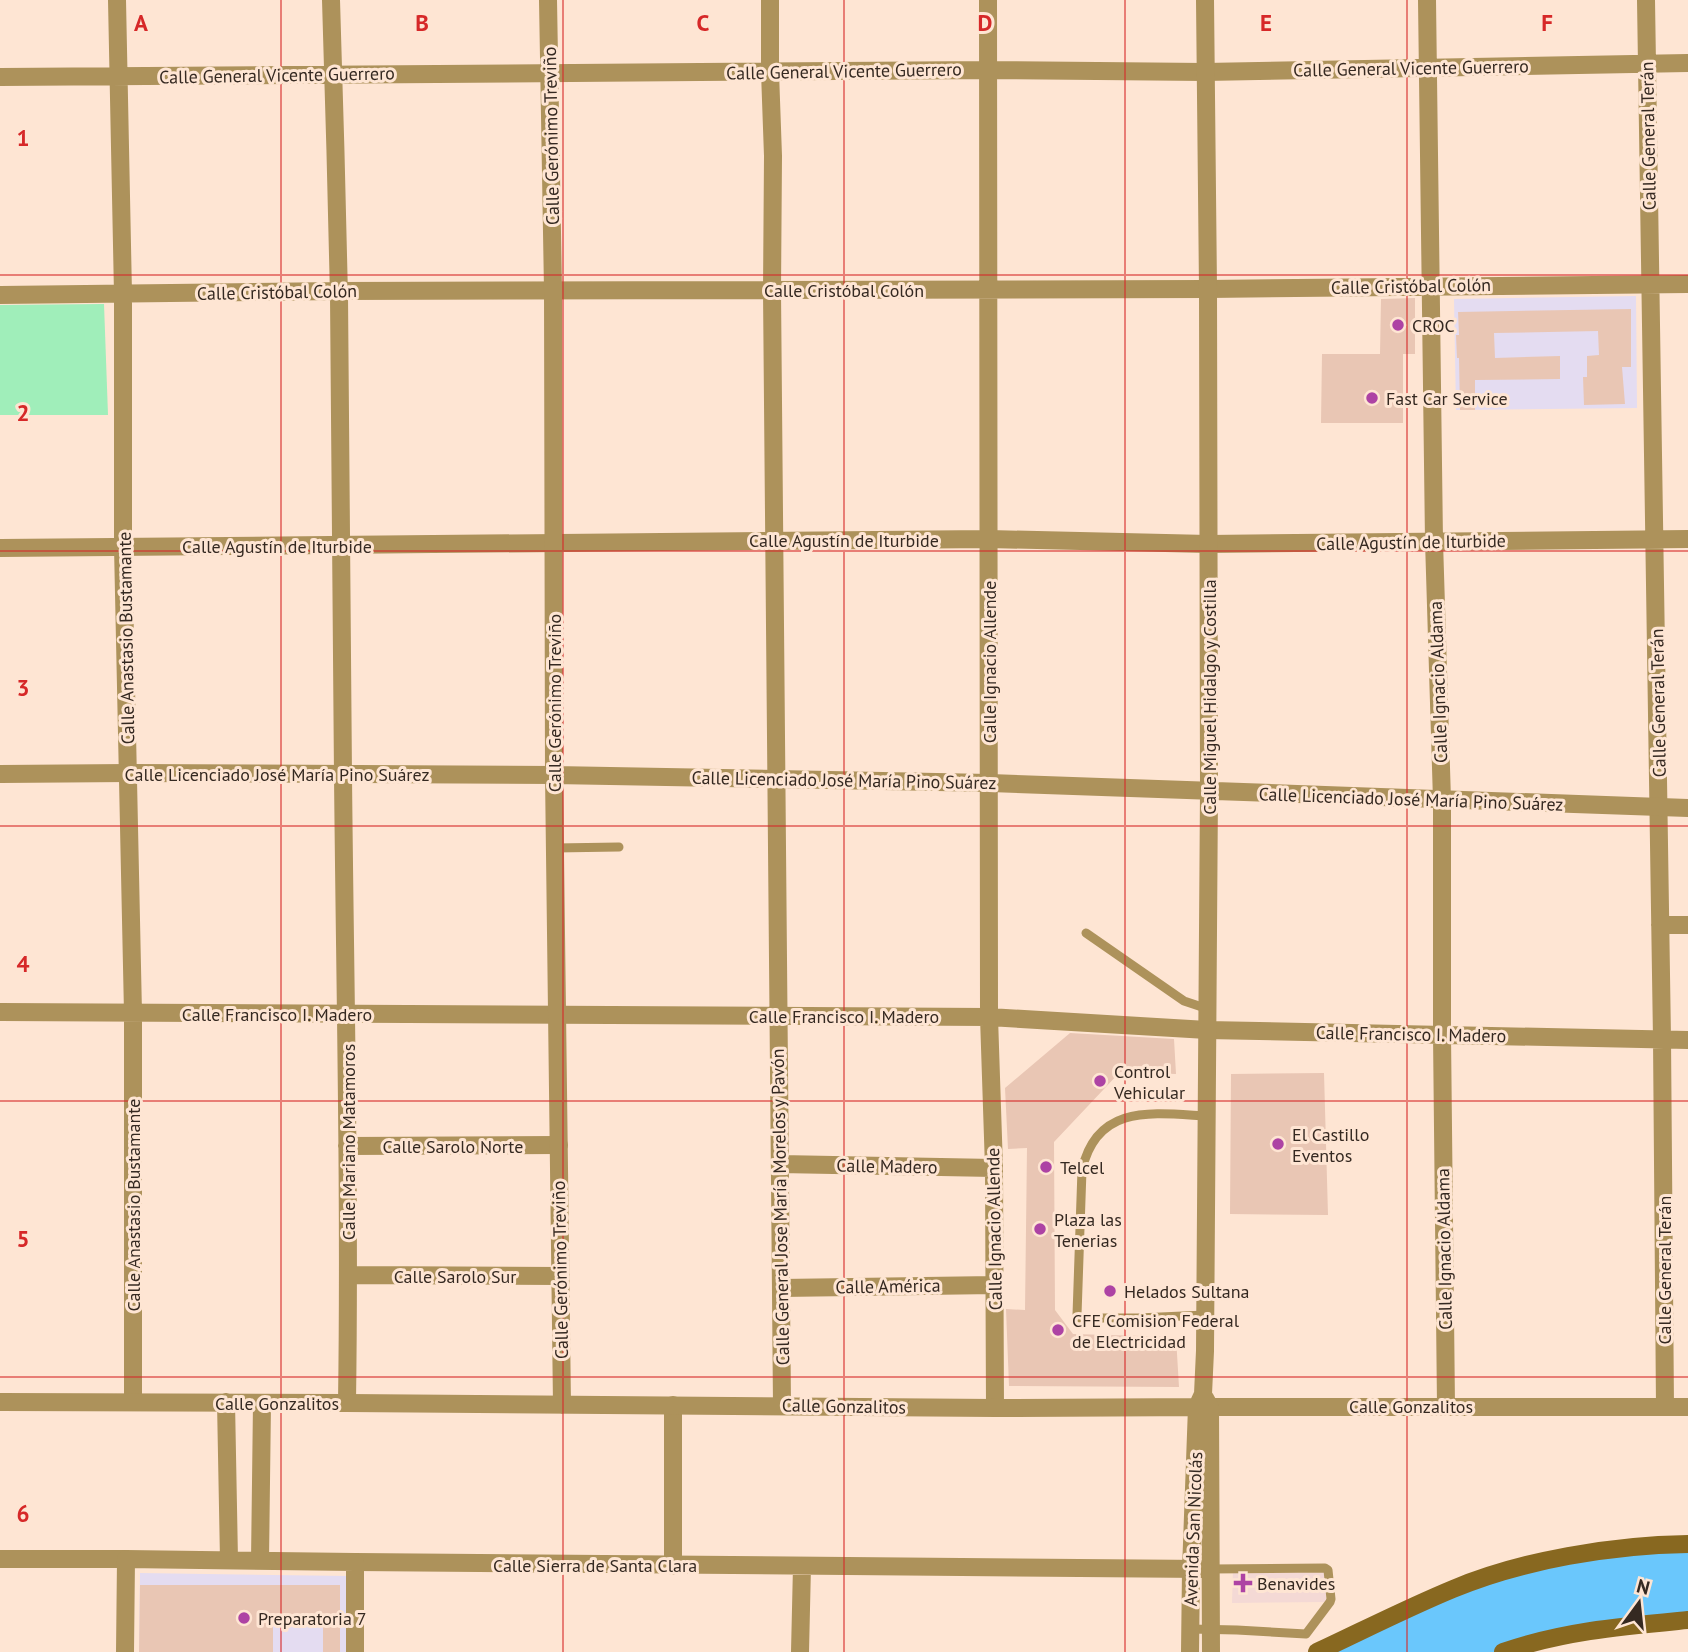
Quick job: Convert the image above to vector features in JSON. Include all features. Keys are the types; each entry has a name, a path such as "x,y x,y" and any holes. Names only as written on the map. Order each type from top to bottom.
{"main road":[{"path":"1316,1652 1453,1588 1500,1572 1588,1553 1660,1544 1688,1544"},
{"path":"1503,1652 1545,1639 1591,1630 1688,1620"}],"street":[{"name":"Calle Anastasio Bustamante","path":"117,0 133,1013 133,1402"},
{"name":"Calle Mariano Matamoros","path":"331,0 339,291 349,1275 347,1403"},
{"name":"Calle Gerónimo Treviño","path":"548,0 553,290 556,1015 562,1405"},
{"name":"Calle General Jose María Morelos y Pavón","path":"770,0 774,156 772,291 775,779 782,1405"},
{"name":"Calle Ignacio Allende","path":"988,0 989,1017 994,1168 995,1408"},
{"name":"Calle Miguel Hidalgo y Costilla","path":"1203,1403 1209,791 1209,289 1205,0"},
{"name":"Calle Ignacio Aldama","path":"1427,0 1434,541 1442,800 1446,1406"},
{"name":"Calle General Terán","path":"1646,0 1665,1406"},
{"name":"Calle General Vicente Guerrero","path":"0,77 989,69 1205,72 1688,63"},
{"name":"Calle Cristóbal Colón","path":"0,295 1688,284"},
{"name":"Calle Agustín de Iturbide","path":"0,548 989,539 1208,544 1688,539"},
{"name":"Calle Licenciado José María Pino Suárez","path":"0,774 554,775 990,783 1688,808"},
{"path":"1660,925 1688,925"},
{"name":"Calle Francisco I. Madero","path":"0,1012 989,1017 1207,1030 1688,1040"},
{"name":"Calle Sarolo Norte","path":"347,1146 559,1145"},
{"name":"Calle Madero","path":"780,1164 994,1168"},
{"name":"Calle Sarolo Sur","path":"349,1275 560,1276"},
{"name":"Calle América","path":"781,1288 995,1285"},
{"name":"Calle Gonzalitos","path":"0,1402 995,1408 1203,1403 1688,1407"},
{"path":"226,1402 229,1560"},
{"path":"260,1561 262,1402"},
{"name":"Avenida San Nicolás","path":"1203,1403 1211,1569 1211,1652"},
{"name":"Avenida San Nicolás","path":"1190,1652 1191,1570 1203,1403"},
{"path":"673,1405 673,1566"},
{"name":"Calle Sierra de Santa Clara","path":"0,1559 1211,1569"},
{"path":"125,1652 126,1559"},
{"path":"355,1562 355,1652"},
{"path":"800,1652 802,1566"}],"lane":[{"path":"555,848 619,847"},
{"path":"1086,933 1178,998 1208,1009"},
{"path":"1205,1315 1080,1318 1077,1315 1082,1170 1088,1149 1104,1130 1131,1115 1206,1116"},
{"path":"1211,1569 1328,1570 1331,1599 1306,1634"},
{"path":"1190,1629 1306,1634 1316,1652"}],"shaded area":[{"path":"1636,296 1637,408 1456,410 1454,299"},
{"path":"1233,1569 1326,1570 1326,1602 1232,1603"},
{"name":"Preparatoria 7","path":"140,1573 349,1576 349,1652 139,1652"}],"green space":[{"path":"104,304 108,415 0,415 0,305"}],"water":[{"path":"1688,1544 1688,1620 1503,1652 1317,1652 1500,1572"}],"building":[{"path":"1415,298 1415,354 1403,354 1403,423 1321,423 1322,354 1380,354 1381,299"},
{"path":"1631,309 1631,367 1622,367 1625,404 1584,405 1583,377 1587,377 1587,356 1599,355 1598,331 1494,333 1495,358 1560,356 1560,379 1475,380 1475,410 1460,410 1456,335 1459,335 1458,312"},
{"name":"Plaza las Tenerias","path":"1070,1033 1174,1039 1176,1074 1120,1072 1054,1142 1055,1310 1073,1334 1176,1337 1179,1387 1009,1386 1006,1309 1025,1310 1027,1148 1008,1149 1005,1088"},
{"name":"El Castillo Eventos","path":"1324,1073 1328,1215 1230,1214 1231,1074"},
{"name":"Preparatoria 7","path":"140,1585 340,1585 340,1652 323,1652 323,1624 273,1623 273,1652 139,1652"}],"place":[{"name":"CROC","path":"1398,325"},
{"name":"Fast Car Service","path":"1372,398"},
{"name":"Control Vehicular","path":"1100,1081"},
{"name":"El Castillo Eventos","path":"1278,1144"},
{"name":"Telcel","path":"1046,1167"},
{"name":"Plaza las Tenerias","path":"1040,1229"},
{"name":"Helados Sultana","path":"1110,1291"},
{"name":"CFE Comision Federal de Electricidad","path":"1058,1330"},
{"name":"Benavides","path":"1243,1583"},
{"name":"Preparatoria 7","path":"244,1618"}]}
